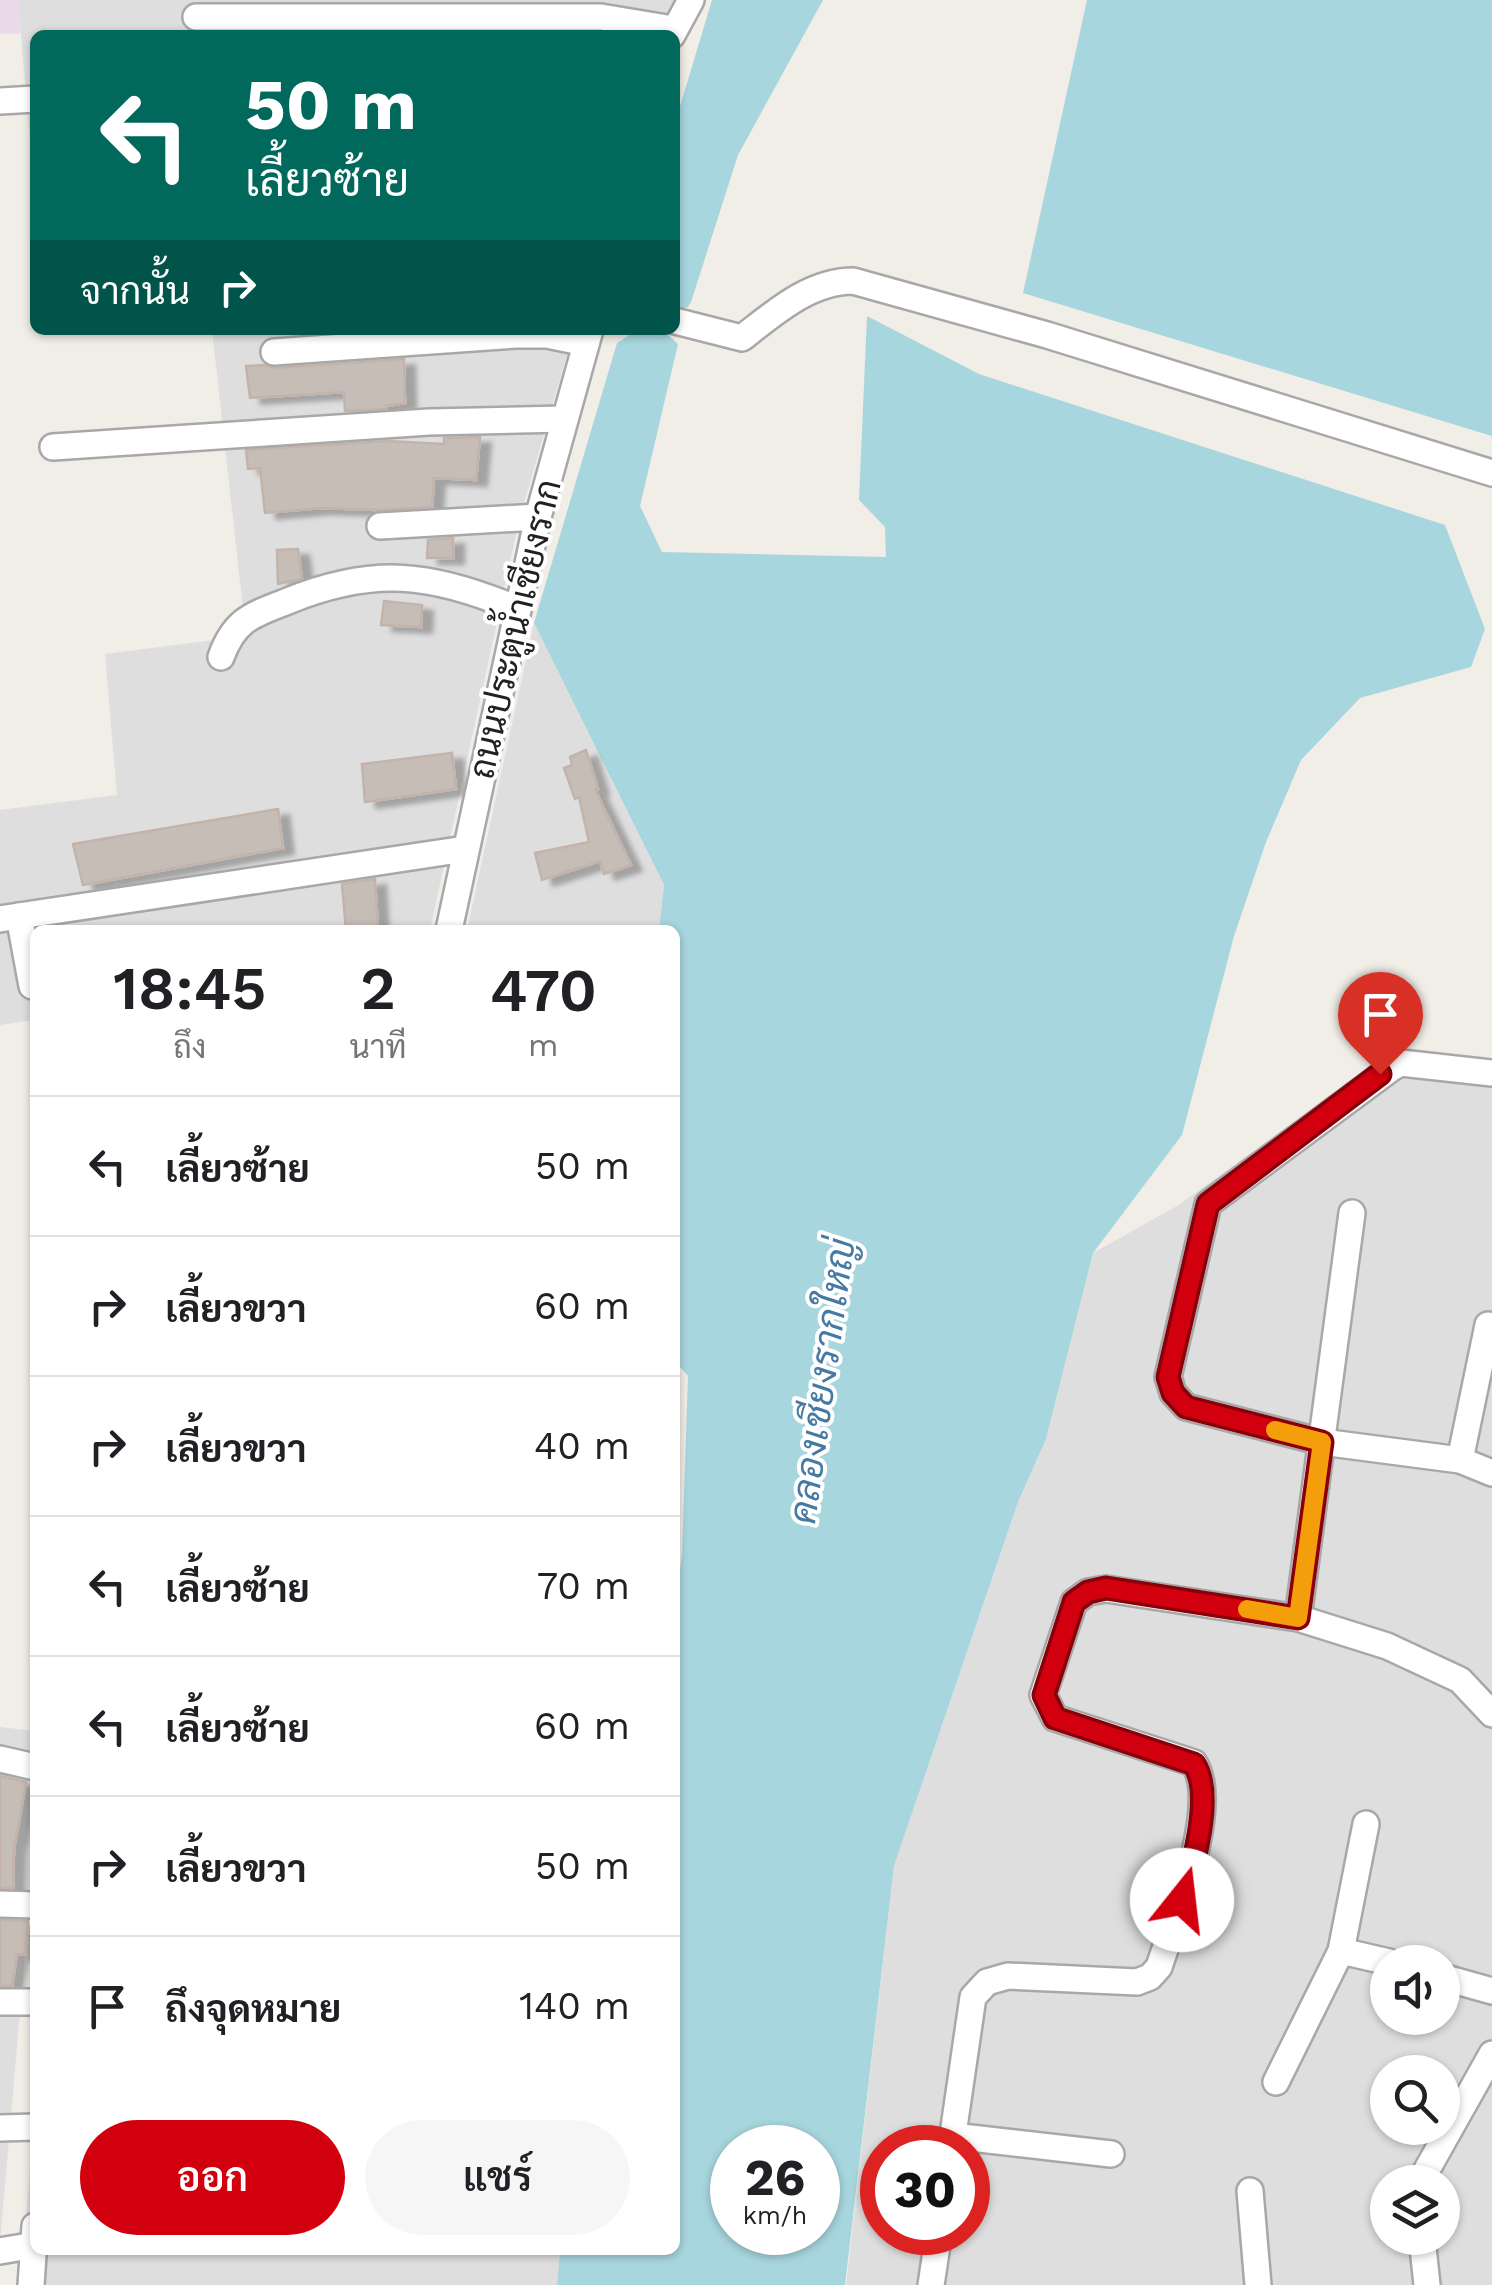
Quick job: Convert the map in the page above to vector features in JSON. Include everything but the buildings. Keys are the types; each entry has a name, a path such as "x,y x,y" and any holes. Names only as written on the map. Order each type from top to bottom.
{"street":[{"path":"673,30 691,0"},
{"path":"197,18 255,9 478,26 600,16 663,30"},
{"path":"0,101 30,99"},
{"path":"680,323 742,338 803,295 831,281 853,280 1047,335 1492,473"},
{"path":"274,352 515,335 588,336"},
{"name":"ถนนประตูน้ำเชียงราก","path":"450,925 538,517 588,336"},
{"path":"52,447 428,422 565,418"},
{"path":"380,526 538,517"},
{"path":"221,657 229,636 241,622 324,586 354,579 394,577 451,585 517,610"},
{"path":"30,980 10,918 465,849"},
{"path":"1492,1073 1401,1063 1392,1067 1208,1204 1168,1377 1173,1393 1186,1407 1322,1442 1460,1460 1492,1473"},
{"path":"1298,1618 1352,1213"},
{"path":"1460,1460 1488,1325"},
{"path":"954,2125 973,1997 987,1982 1008,1976 1137,1982 1150,1976 1159,1967 1193,1867 1203,1788 1194,1764 1055,1718 1048,1708 1044,1695 1074,1602 1088,1592 1106,1588 1298,1618 1387,1646 1460,1680 1492,1714"},
{"path":"0,1759 30,1766"},
{"path":"1276,2082 1341,1951 1366,1824"},
{"path":"0,1904 30,1905"},
{"path":"1341,1951 1370,1958"},
{"path":"1460,1982 1492,1991"},
{"path":"0,2002 30,2002"},
{"path":"1430,2165 1492,2054"},
{"path":"0,2128 30,2127"},
{"path":"990,2145 1111,2154"},
{"path":"1250,2191 1258,2285"},
{"path":"0,2251 30,2246"},
{"path":"31,2285 33,2255"},
{"path":"931,2285 936,2255"},
{"path":"1424,2255 1427,2285"}],"shaded area":[{"path":"0,0 18,0 21,33 0,34"},
{"path":"18,0 676,0 661,30 30,30 30,140"},
{"path":"213,335 573,335 519,521 431,925 30,925 30,1021 0,1025 0,810 117,795 105,654 246,636"},
{"path":"534,623 664,885 660,925 468,925"},
{"path":"1390,1053 1492,1062 1492,2285 846,2285 860,2163 860,2255 990,2255 990,2125 864,2125 894,1866 1018,1502 1046,1439 1093,1253 1177,1206"},
{"path":"0,1727 30,1730 30,1897 0,2242"},
{"path":"30,2169 30,2255 560,2255 557,2285 21,2285"}],"water":[{"path":"712,0 823,0 738,155 691,302 680,309 680,106"},
{"path":"1087,0 1492,0 1492,436 1023,293"},
{"name":"คลองเชียงรากใหญ่","path":"867,316 979,374 1445,525 1485,629 1471,667 1360,698 1301,760 1266,842 1234,936 1182,1135 1093,1253 1046,1439 1018,1502 894,1866 864,2125 860,2125 845,2285 557,2285 560,2255 680,2255 680,1570 688,1376 680,1367 680,925 660,925 664,885 534,623 617,343 629,335 668,335 678,344 640,506 662,552 886,557 885,527 859,500"}],"slow traffic":[{"path":"1247,1609 1298,1618 1322,1442 1275,1430"}],"route":[{"path":"1182,1900 1193,1867 1203,1788 1194,1764 1055,1718 1044,1695 1074,1602 1088,1592 1106,1588 1298,1618 1322,1442 1186,1407 1173,1393 1168,1377 1208,1204 1380,1074"}]}
